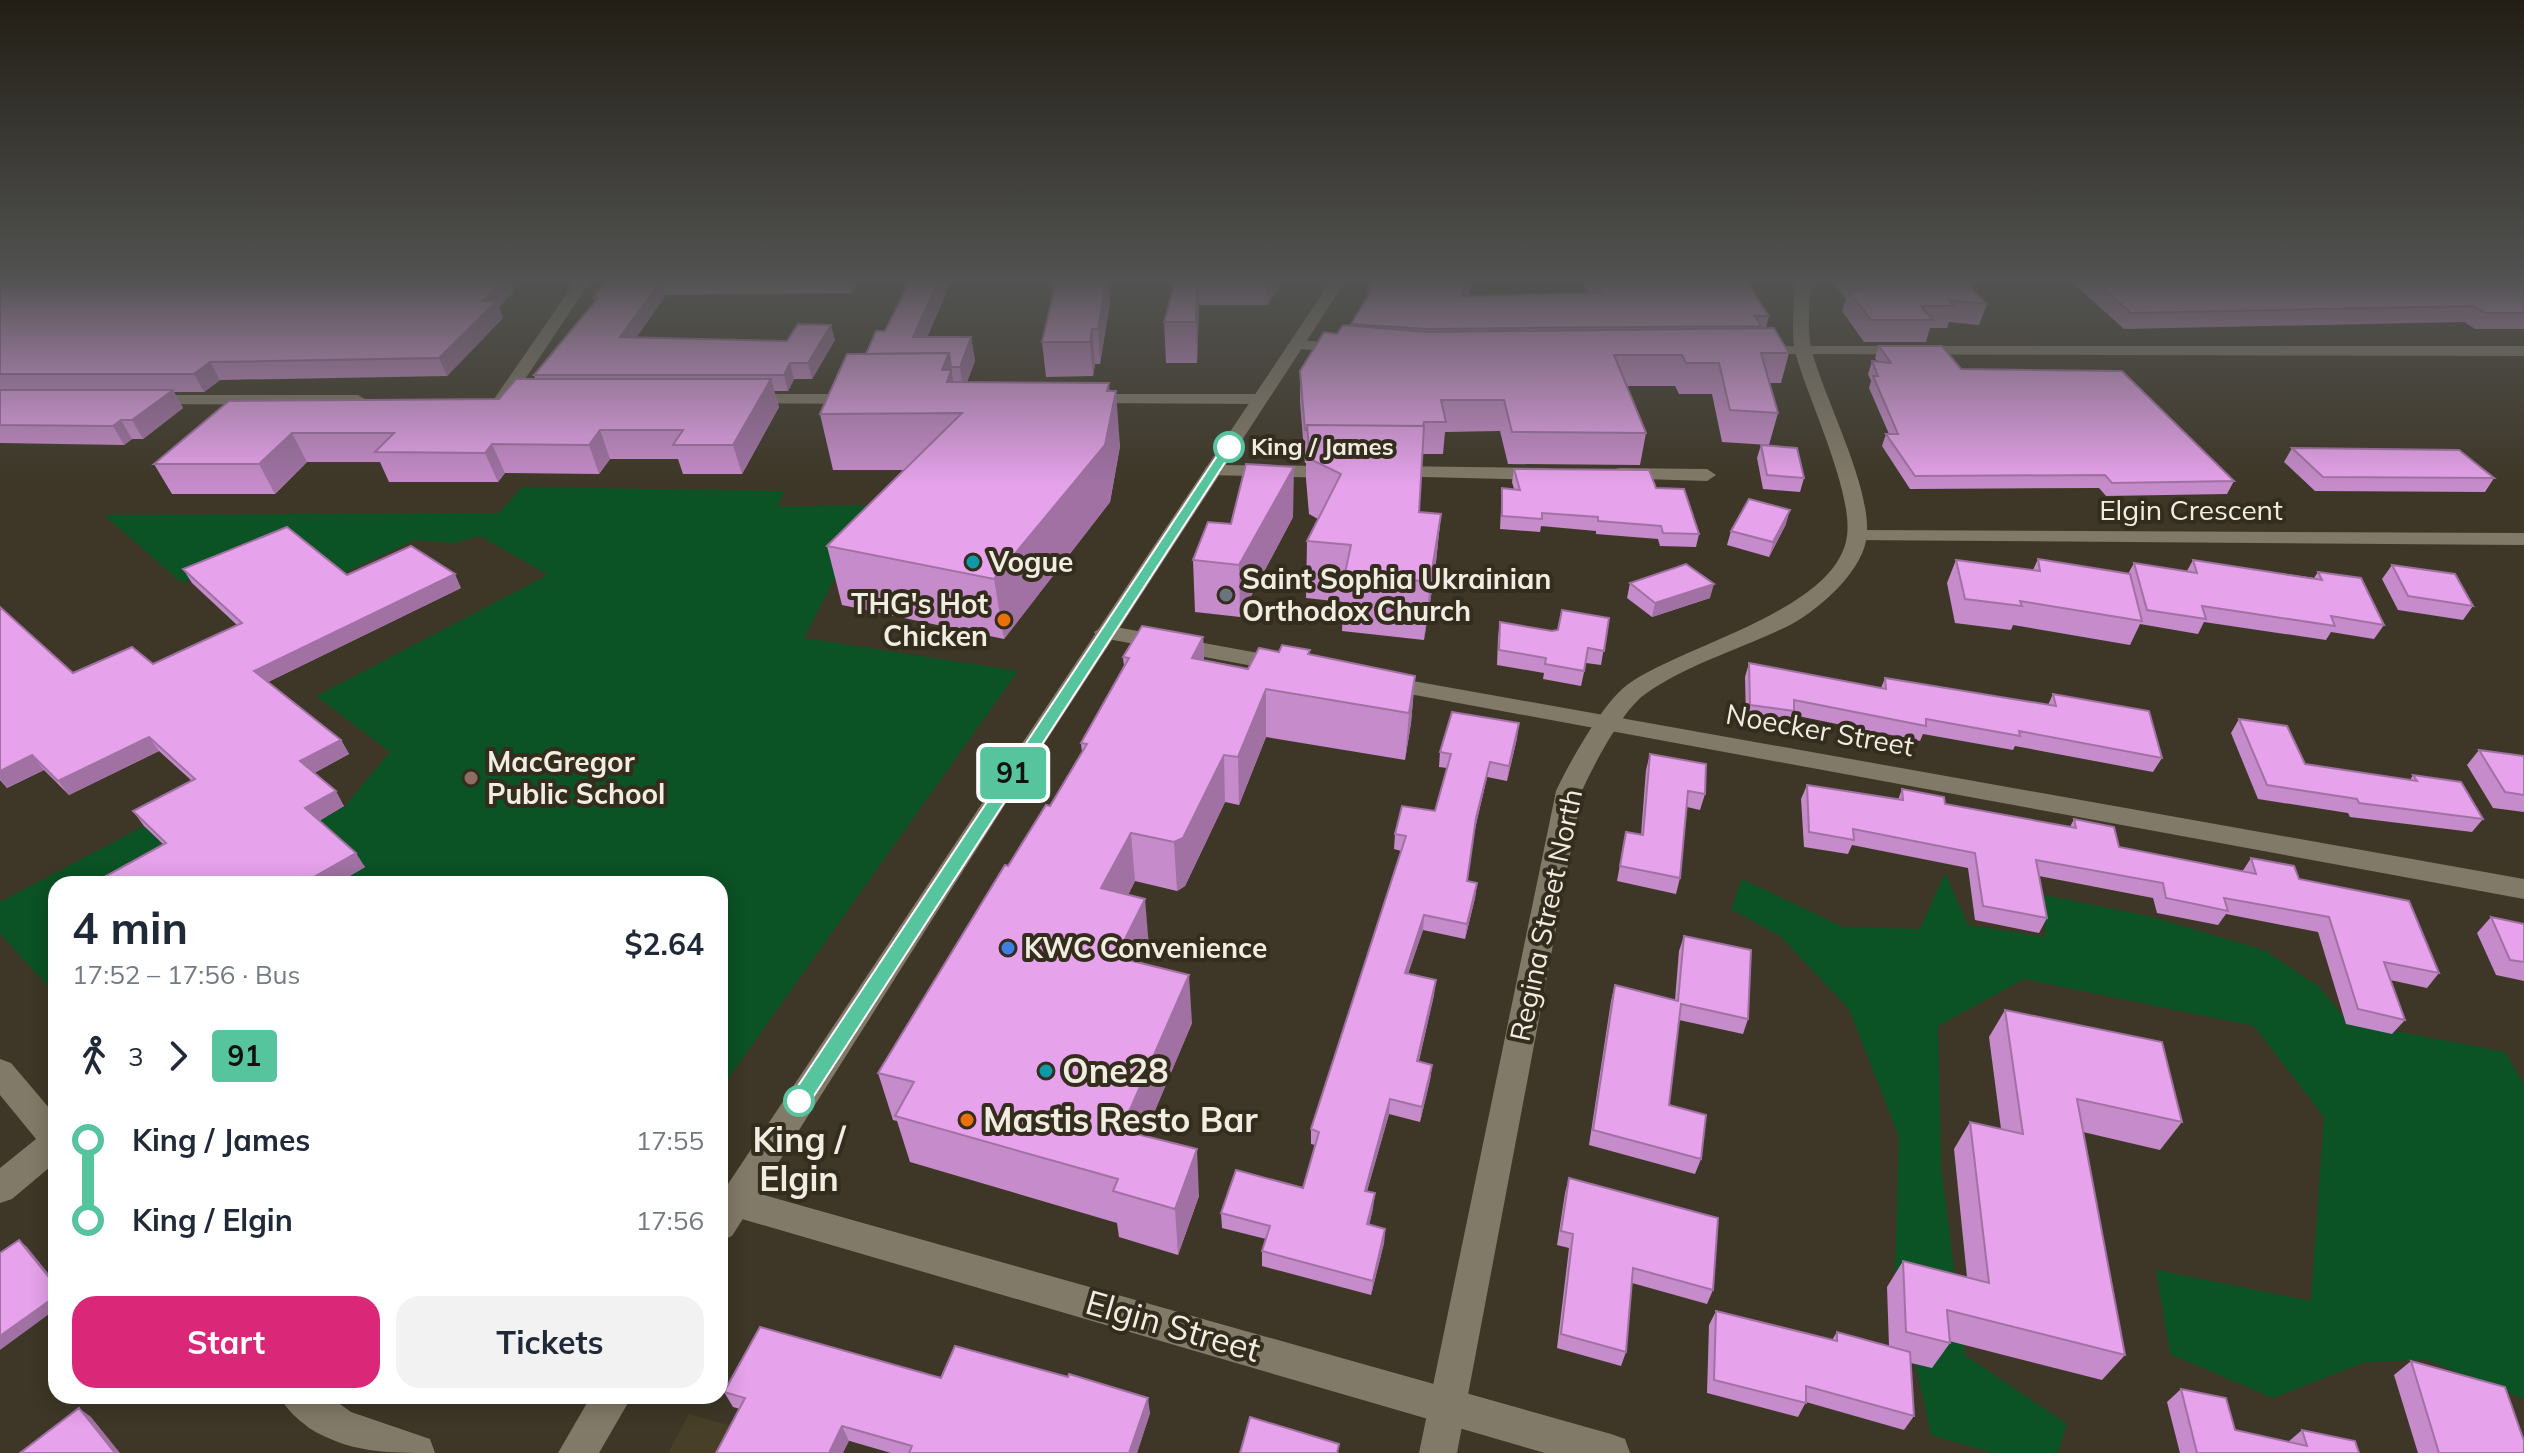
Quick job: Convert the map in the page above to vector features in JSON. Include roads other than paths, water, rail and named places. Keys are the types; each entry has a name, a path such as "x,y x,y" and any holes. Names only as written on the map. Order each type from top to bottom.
{"street":[{"path":"504,399 537,350"},
{"path":"728,1212 1292,350"},
{"path":"1747,351 2524,351"},
{"path":"1803,351 1856,506 1857,536"},
{"path":"721,399 877,399"},
{"path":"1064,399 1260,399"},
{"path":"126,400 373,400"},
{"path":"1213,471 1565,474"},
{"path":"1595,474 1707,475"},
{"name":"Elgin Crescent","path":"1857,536 2524,539"},
{"name":"Regina Street North","path":"1438,1453 1569,791 1584,758 1633,692 1653,678 1786,618 1815,596 1850,560 1857,536"},
{"path":"1105,632 1314,670"},
{"name":"Noecker Street","path":"1361,679 2524,889"},
{"path":"0,1072 48,1130"},
{"path":"0,1188 48,1147"},
{"name":"Elgin Street","path":"728,1214 1446,1404 1611,1453"},
{"path":"309,1404 340,1428 416,1453"},
{"path":"577,1453 608,1404"}],"place":[{"name":"King / James","path":"1229,447"},
{"name":"Vogue","path":"973,562"},
{"name":"Saint Sophia Ukrainian Orthodox Church","path":"1226,595"},
{"name":"THG's Hot Chicken","path":"1004,620"},
{"name":"MacGregor Public School","path":"471,778"},
{"name":"KWC Convenience","path":"1008,948"},
{"name":"One28","path":"1046,1071"},
{"name":"King / Elgin","path":"799,1101"},
{"name":"Mastis Resto Bar","path":"967,1120"}]}
